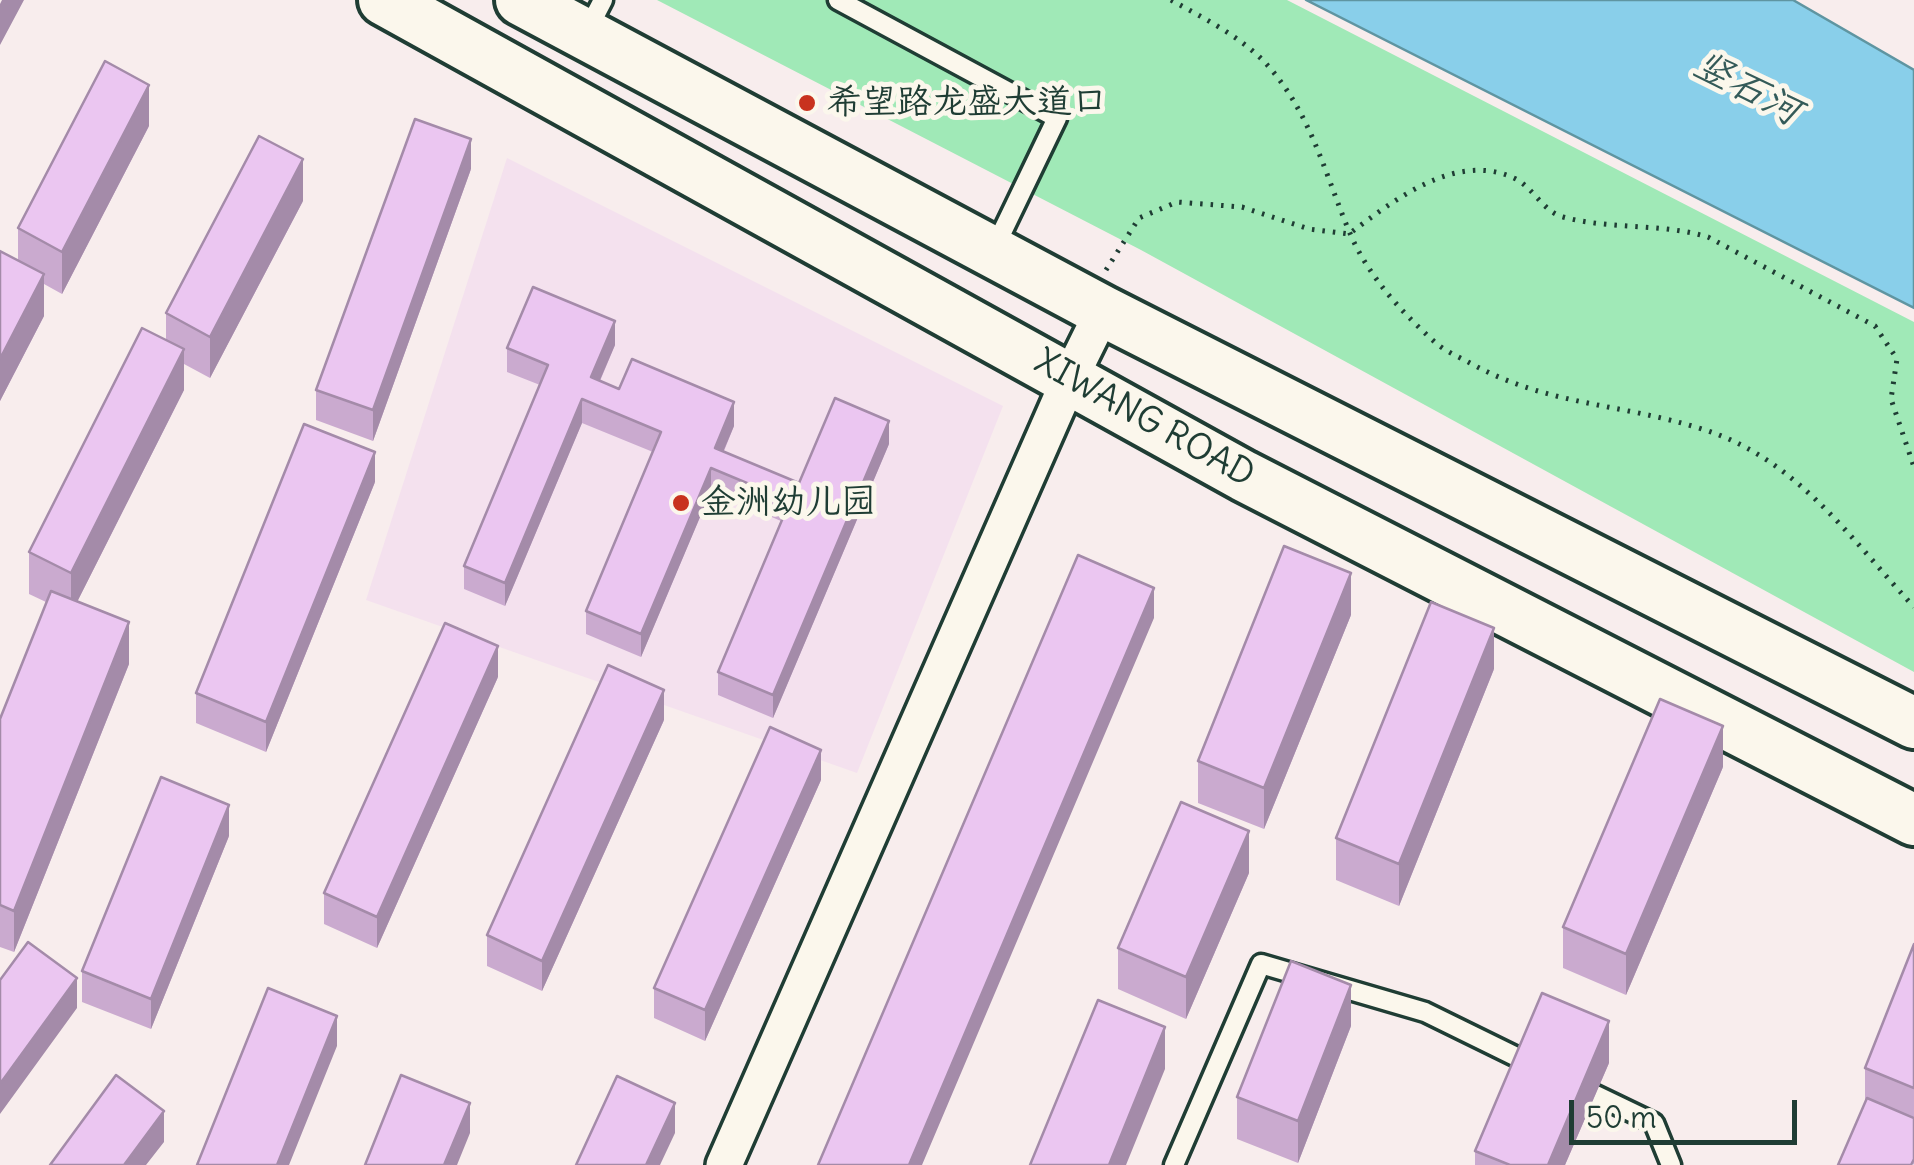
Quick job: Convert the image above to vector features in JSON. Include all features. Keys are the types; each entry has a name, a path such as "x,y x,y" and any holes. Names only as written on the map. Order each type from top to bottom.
{"main road":[{"name":"XIWANG ROAD","path":"384,0 1244,476 1914,820"},
{"path":"521,0 594,17 992,252 1914,722"}],"street":[{"path":"724,1165 1070,378 1095,306"}],"lane":[{"path":"838,0 1057,118 992,252"},
{"path":"1174,1165 1261,964 1425,1012 1654,1123 1671,1165"}],"path":[{"path":"1171,0 1223,29 1269,66 1306,119 1350,234 1386,293 1440,346 1504,382 1554,398 1703,429 1744,446 1815,496 1914,607"},
{"path":"1095,306 1138,218 1177,202 1242,207 1309,229 1350,234 1392,201 1442,176 1484,170 1516,180 1558,216 1620,228 1685,230 1708,237 1876,326 1897,359 1890,399 1914,467"}],"shaded area":[{"name":"金洲幼儿园","path":"507,158 1003,406 857,773 366,600"}],"green space":[{"path":"657,0 1287,0 1914,322 1914,672 1141,250"}],"water":[{"name":"竖石河","path":"1306,0 1793,0 1914,70 1914,308"}],"building":[{"path":"105,61 149,85 62,252 18,228"},
{"path":"415,119 471,139 373,410 316,390"},
{"path":"259,136 303,159 210,337 166,313"},
{"path":"0,251 44,274 0,359"},
{"path":"533,287 615,321 591,377 619,389 632,359 734,402 715,448 799,483 835,398 889,421 773,695 718,672 790,501 711,468 641,634 586,611 661,432 582,399 505,583 464,566 548,365 507,348"},
{"path":"142,328 184,349 71,573 29,552"},
{"path":"304,424 375,452 266,722 196,693"},
{"path":"1284,546 1351,573 1264,788 1198,761"},
{"path":"1078,555 1154,588 909,1165 818,1165"},
{"path":"51,591 129,622 14,911 0,905 0,719"},
{"path":"1431,602 1494,628 1399,864 1336,838"},
{"path":"445,623 498,646 377,917 324,893"},
{"path":"608,665 664,690 542,961 487,935"},
{"path":"1660,699 1723,726 1626,954 1563,927"},
{"path":"770,727 821,750 705,1010 654,988"},
{"path":"161,777 229,805 151,999 82,971"},
{"path":"1181,802 1249,831 1186,977 1118,948"},
{"path":"28,942 77,978 0,1084 0,980"},
{"path":"1914,944 1914,1088 1865,1068"},
{"path":"1291,961 1351,985 1298,1121 1237,1097"},
{"path":"268,988 337,1016 277,1165 197,1165"},
{"path":"1542,993 1609,1021 1548,1165 1510,1165 1475,1151"},
{"path":"1098,1000 1165,1027 1109,1165 1030,1165"},
{"path":"116,1075 164,1111 124,1165 50,1165"},
{"path":"401,1075 470,1103 444,1165 365,1165"},
{"path":"617,1076 675,1103 646,1165 576,1165"},
{"path":"1867,1098 1914,1118 1911,1165 1838,1165"}],"place":[{"name":"希望路龙盛大道口","path":"807,103"},
{"name":"金洲幼儿园","path":"681,503"}]}
